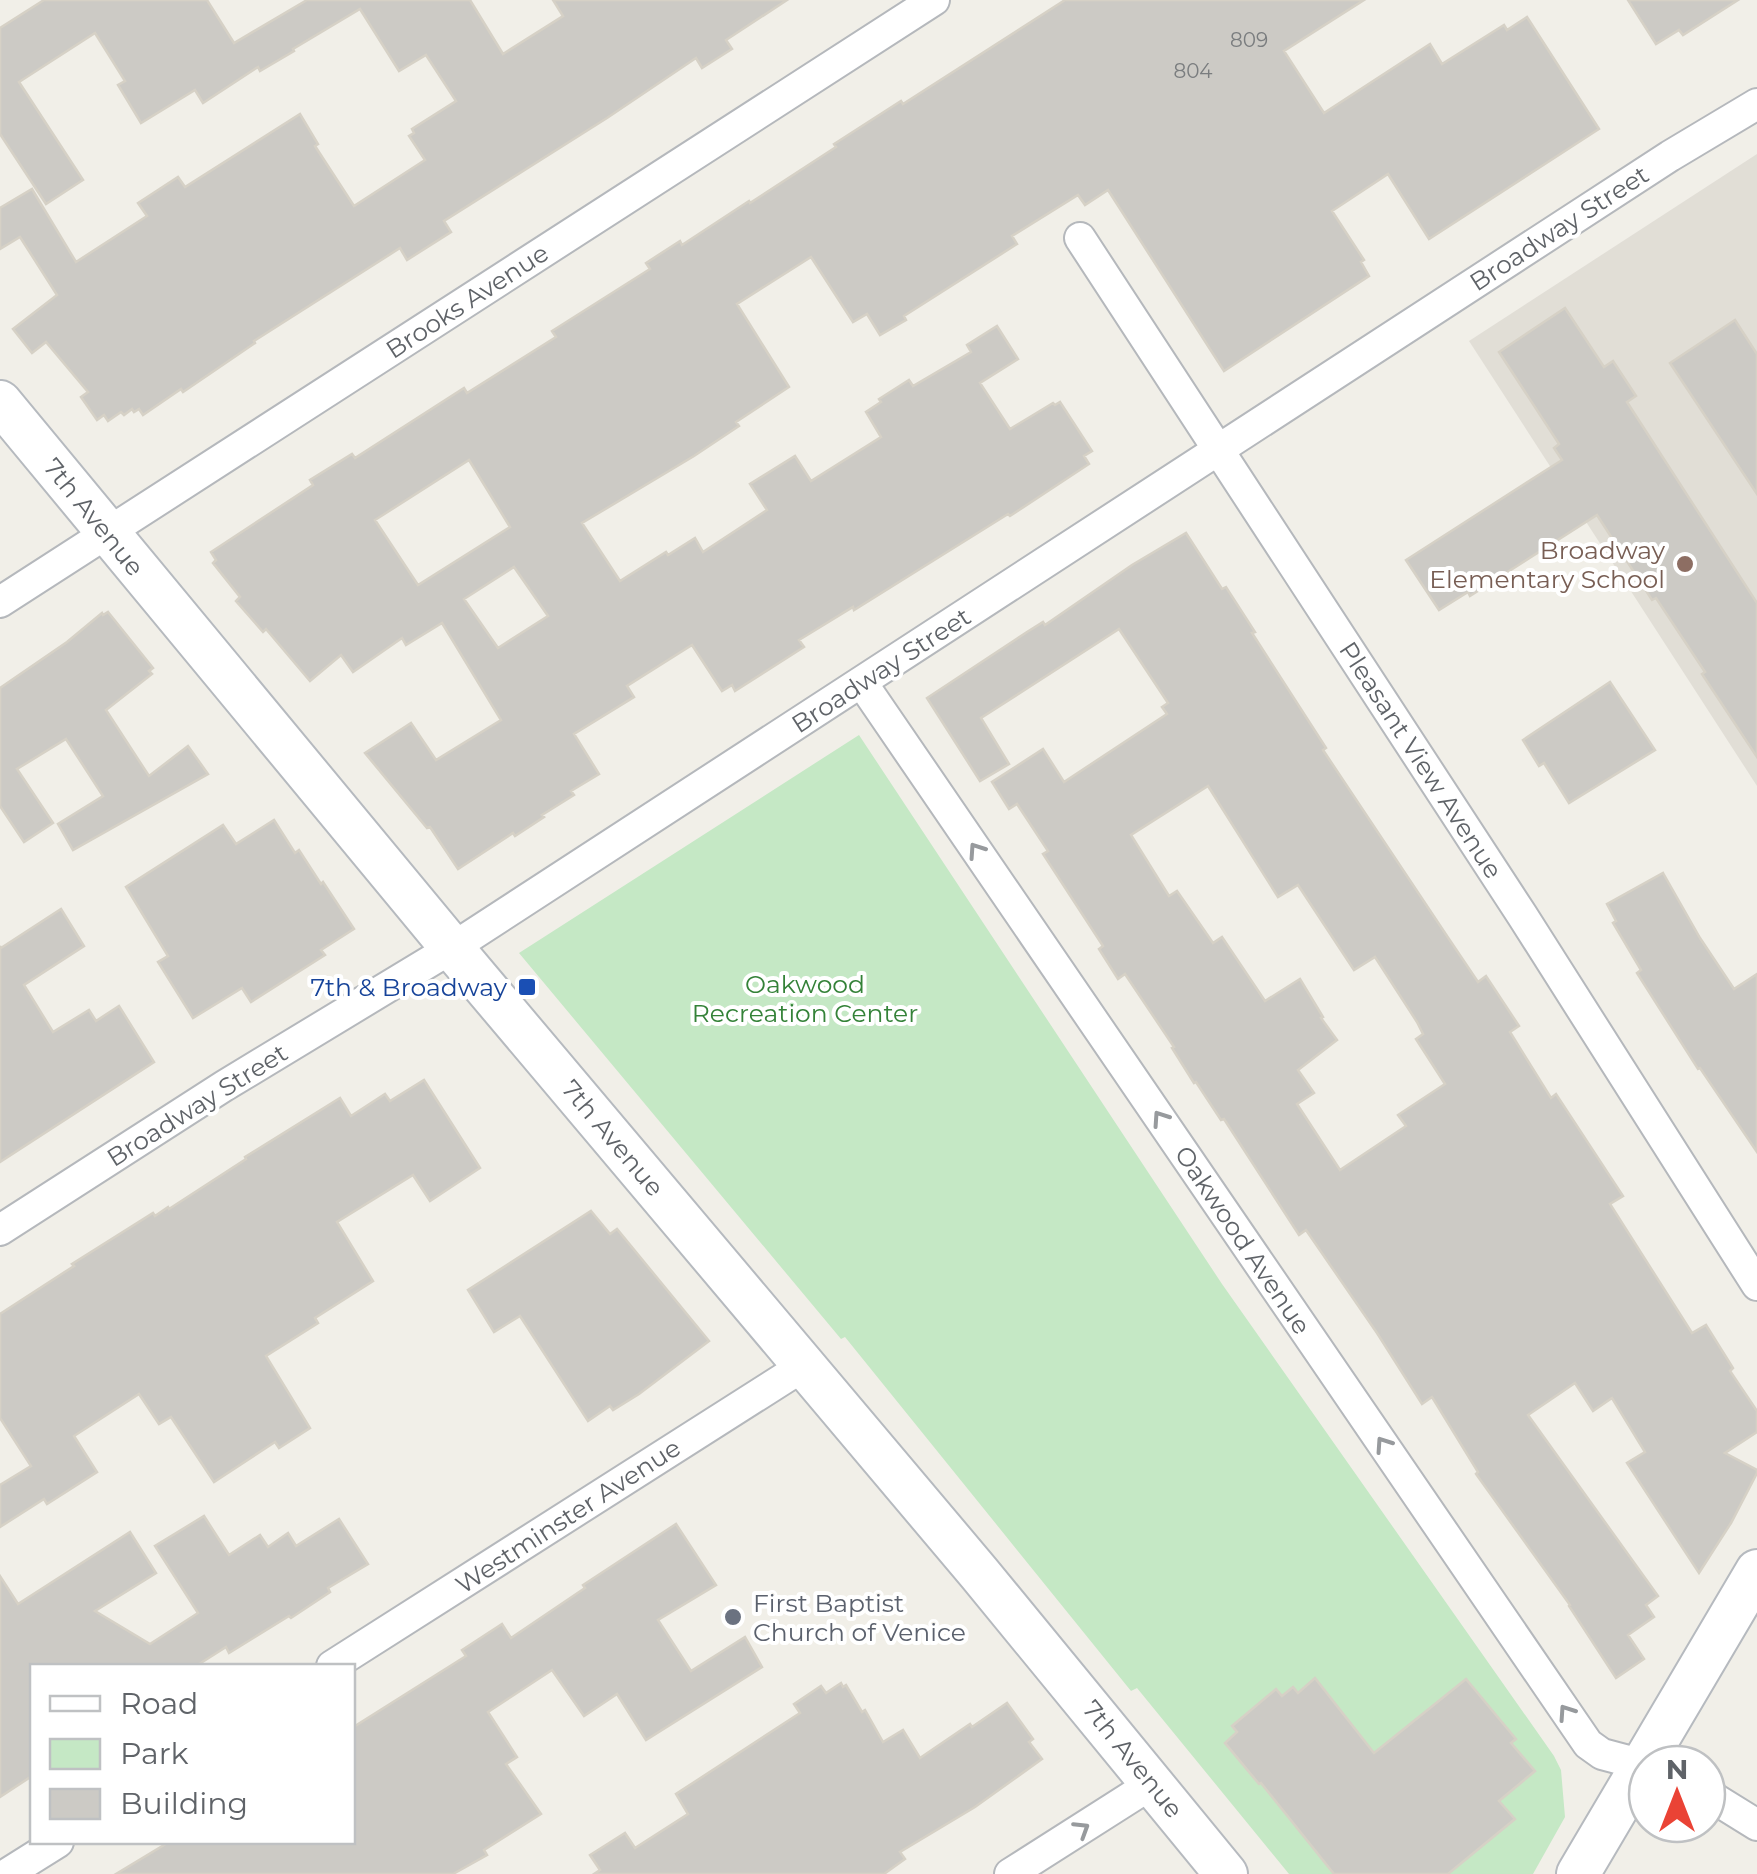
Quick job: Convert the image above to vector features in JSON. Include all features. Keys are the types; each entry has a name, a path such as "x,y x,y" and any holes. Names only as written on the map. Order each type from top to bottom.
{"street":[{"name":"Brooks Avenue","path":"0,602 934,0"},
{"name":"Broadway Street","path":"0,1230 224,1086 452,948 1670,156 1757,104"},
{"name":"Pleasant View Avenue","path":"1080,238 1522,915 1757,1284"},
{"name":"7th Avenue","path":"0,402 1226,1874"},
{"name":"Oakwood Avenue","path":"862,683 1588,1744 1602,1754 1627,1761"},
{"name":"Westminster Avenue","path":"335,1664 805,1365"},
{"path":"1658,1744 1757,1571"},
{"path":"1010,1874 1153,1783"},
{"path":"1578,1874 1627,1795"},
{"path":"1727,1806 1757,1825"},
{"path":"7,1874 55,1844"}],"shaded area":[{"name":"Broadway Elementary School","path":"1757,154 1757,786 1469,341"}],"green space":[{"name":"Oakwood Recreation Center","path":"859,735 1222,1284 1554,1756 1561,1770 1565,1817 1533,1874 1289,1874 1137,1688 1131,1691 845,1337 841,1339 519,953"}],"building":[{"path":"44,0 207,0 234,43 307,0 470,0 503,54 563,16 553,0 787,0 726,40 732,49 702,68 696,58 444,221 451,232 407,260 400,248 254,341 183,392 181,389 143,415 139,409 132,409 108,421 104,415 97,420 81,397 88,392 46,342 32,353 13,329 57,295 20,237 0,249 0,208 32,189 76,262 147,216 138,203 178,177 185,187 300,114 318,144 315,146 354,206 425,160 409,136 414,133 412,129 456,101 426,55 399,71 360,9 203,103 195,90 141,123 118,85 125,81 95,33 19,82 83,180 46,204 0,134 0,28"},
{"path":"1065,0 1364,0 1284,51 1324,113 1430,44 1442,64 1504,25 1507,30 1527,17 1599,129 1429,239 1388,174 1332,211 1364,260 1361,262 1369,276 1224,371 1108,190 1085,205 1078,195 1012,236 1017,244 880,335 867,314 853,322 811,257 737,304 789,387 694,456 582,523 620,581 695,538 703,552 767,510 750,484 795,456 811,481 881,437 866,412 881,402 879,399 909,380 913,386 971,352 967,345 997,326 1018,359 980,383 1010,429 1060,402 1092,451 1084,456 1089,464 1010,516 799,640 804,647 735,691 732,685 722,691 692,645 627,686 634,697 574,734 599,774 571,791 574,795 544,817 458,869 430,827 365,753 411,723 436,760 501,720 442,623 406,645 402,638 353,672 341,655 310,681 266,629 263,632 236,601 240,597 213,563 216,560 211,552 313,485 310,480 352,454 355,458 464,388 467,393 556,337 552,331 650,269 646,263 750,203 836,147 834,144 901,101 903,104","holes":["469,460 510,527 418,585 375,520","514,567 548,616 498,648 464,599"]},
{"path":"1628,0 1738,0 1683,35 1679,30 1656,44"},
{"path":"1565,308 1604,367 1613,361 1636,396 1627,402 1757,603 1757,757 1702,674 1705,672 1597,515 1470,596 1468,592 1439,610 1406,560 1562,460 1554,448 1559,444 1499,352"},
{"path":"1735,320 1757,354 1757,494 1670,363"},
{"path":"1186,533 1222,589 1226,587 1326,748 1323,750 1449,939 1478,982 1486,976 1519,1026 1510,1032 1551,1098 1556,1094 1623,1196 1610,1204 1692,1333 1706,1325 1757,1411 1757,1432 1725,1453 1757,1473 1699,1573 1627,1463 1645,1452 1612,1398 1593,1411 1575,1383 1528,1415 1658,1596 1646,1605 1654,1617 1628,1635 1644,1659 1616,1678 1570,1605 1476,1474 1432,1397 1422,1404 1306,1230 1299,1235 1224,1119 1194,1083 1125,974 1118,979 1099,949 1103,946 1043,854 1048,851 1017,804 1009,809 992,782 1043,749 1064,782 1167,714 1162,707 1168,703 1119,629 981,718 1009,764 980,781 927,698","holes":["1208,786 1278,897 1298,885 1354,970 1375,957 1417,1022 1423,1034 1416,1039 1445,1084 1398,1115 1406,1126 1340,1170 1297,1104 1314,1093 1298,1070 1337,1040 1300,979 1265,1001 1222,937 1213,943 1177,891 1169,896 1131,835"]},
{"path":"108,612 153,668 149,671 152,674 106,710 149,776 188,746 208,774 73,850 58,824 103,796 66,739 17,769 53,823 24,842 0,806 0,688"},
{"path":"1610,682 1655,750 1569,803 1544,763 1539,766 1523,740"},
{"path":"274,820 354,929 321,950 325,955 251,1002 242,988 193,1018 158,962 168,956 126,887 223,825 236,844"},
{"path":"1663,873 1734,989 1757,974 1757,1152 1637,973 1641,970 1613,923 1616,921 1607,904"},
{"path":"61,909 84,946 24,985 53,1032 89,1010 96,1021 119,1006 154,1062 0,1162 0,946"},
{"path":"424,1080 480,1168 430,1201 413,1175 337,1222 373,1281 266,1356 310,1428 279,1448 275,1442 214,1482 171,1417 159,1424 139,1394 74,1436 97,1472 47,1504 44,1499 0,1527 0,1485 31,1466 0,1418 0,1314 72,1264 153,1213 155,1216 169,1209 340,1098 351,1116 385,1094 390,1101"},
{"path":"591,1211 610,1234 617,1229 709,1341 639,1394 588,1421 520,1316 494,1332 468,1290"},
{"path":"204,1516 229,1555 260,1535 268,1547 288,1533 296,1546 339,1519 368,1564 328,1588 330,1592 291,1618 229,1653 226,1647 199,1664 30,1664 30,1777 0,1797 0,1576 18,1604 130,1532 156,1573 95,1611 150,1644 198,1613 155,1546"},
{"path":"676,1524 716,1585 658,1620 691,1671 745,1637 762,1667 646,1740 617,1694 584,1716 552,1670 488,1712 517,1757 506,1764 541,1814 484,1850 487,1855 453,1874 116,1874 166,1844 355,1844 355,1726 466,1656 462,1650 502,1624 511,1638 585,1588 583,1585"},
{"path":"1315,1678 1374,1753 1466,1679 1516,1739 1511,1743 1535,1771 1499,1801 1515,1819 1448,1874 1334,1874 1225,1743 1237,1732 1232,1726 1276,1689 1282,1696 1293,1687 1298,1693"},
{"path":"841,1683 862,1712 865,1710 883,1742 903,1730 920,1758 1007,1703 1042,1759 975,1807 900,1852 905,1859 884,1874 594,1874 600,1870 590,1855 625,1833 635,1848 688,1814 676,1794 800,1713 794,1704 821,1686 826,1693"}],"place":[{"name":"Broadway Elementary School","path":"1685,564"},
{"name":"7th & Broadway","path":"527,987"},
{"name":"First Baptist Church of Venice","path":"733,1617"}]}
